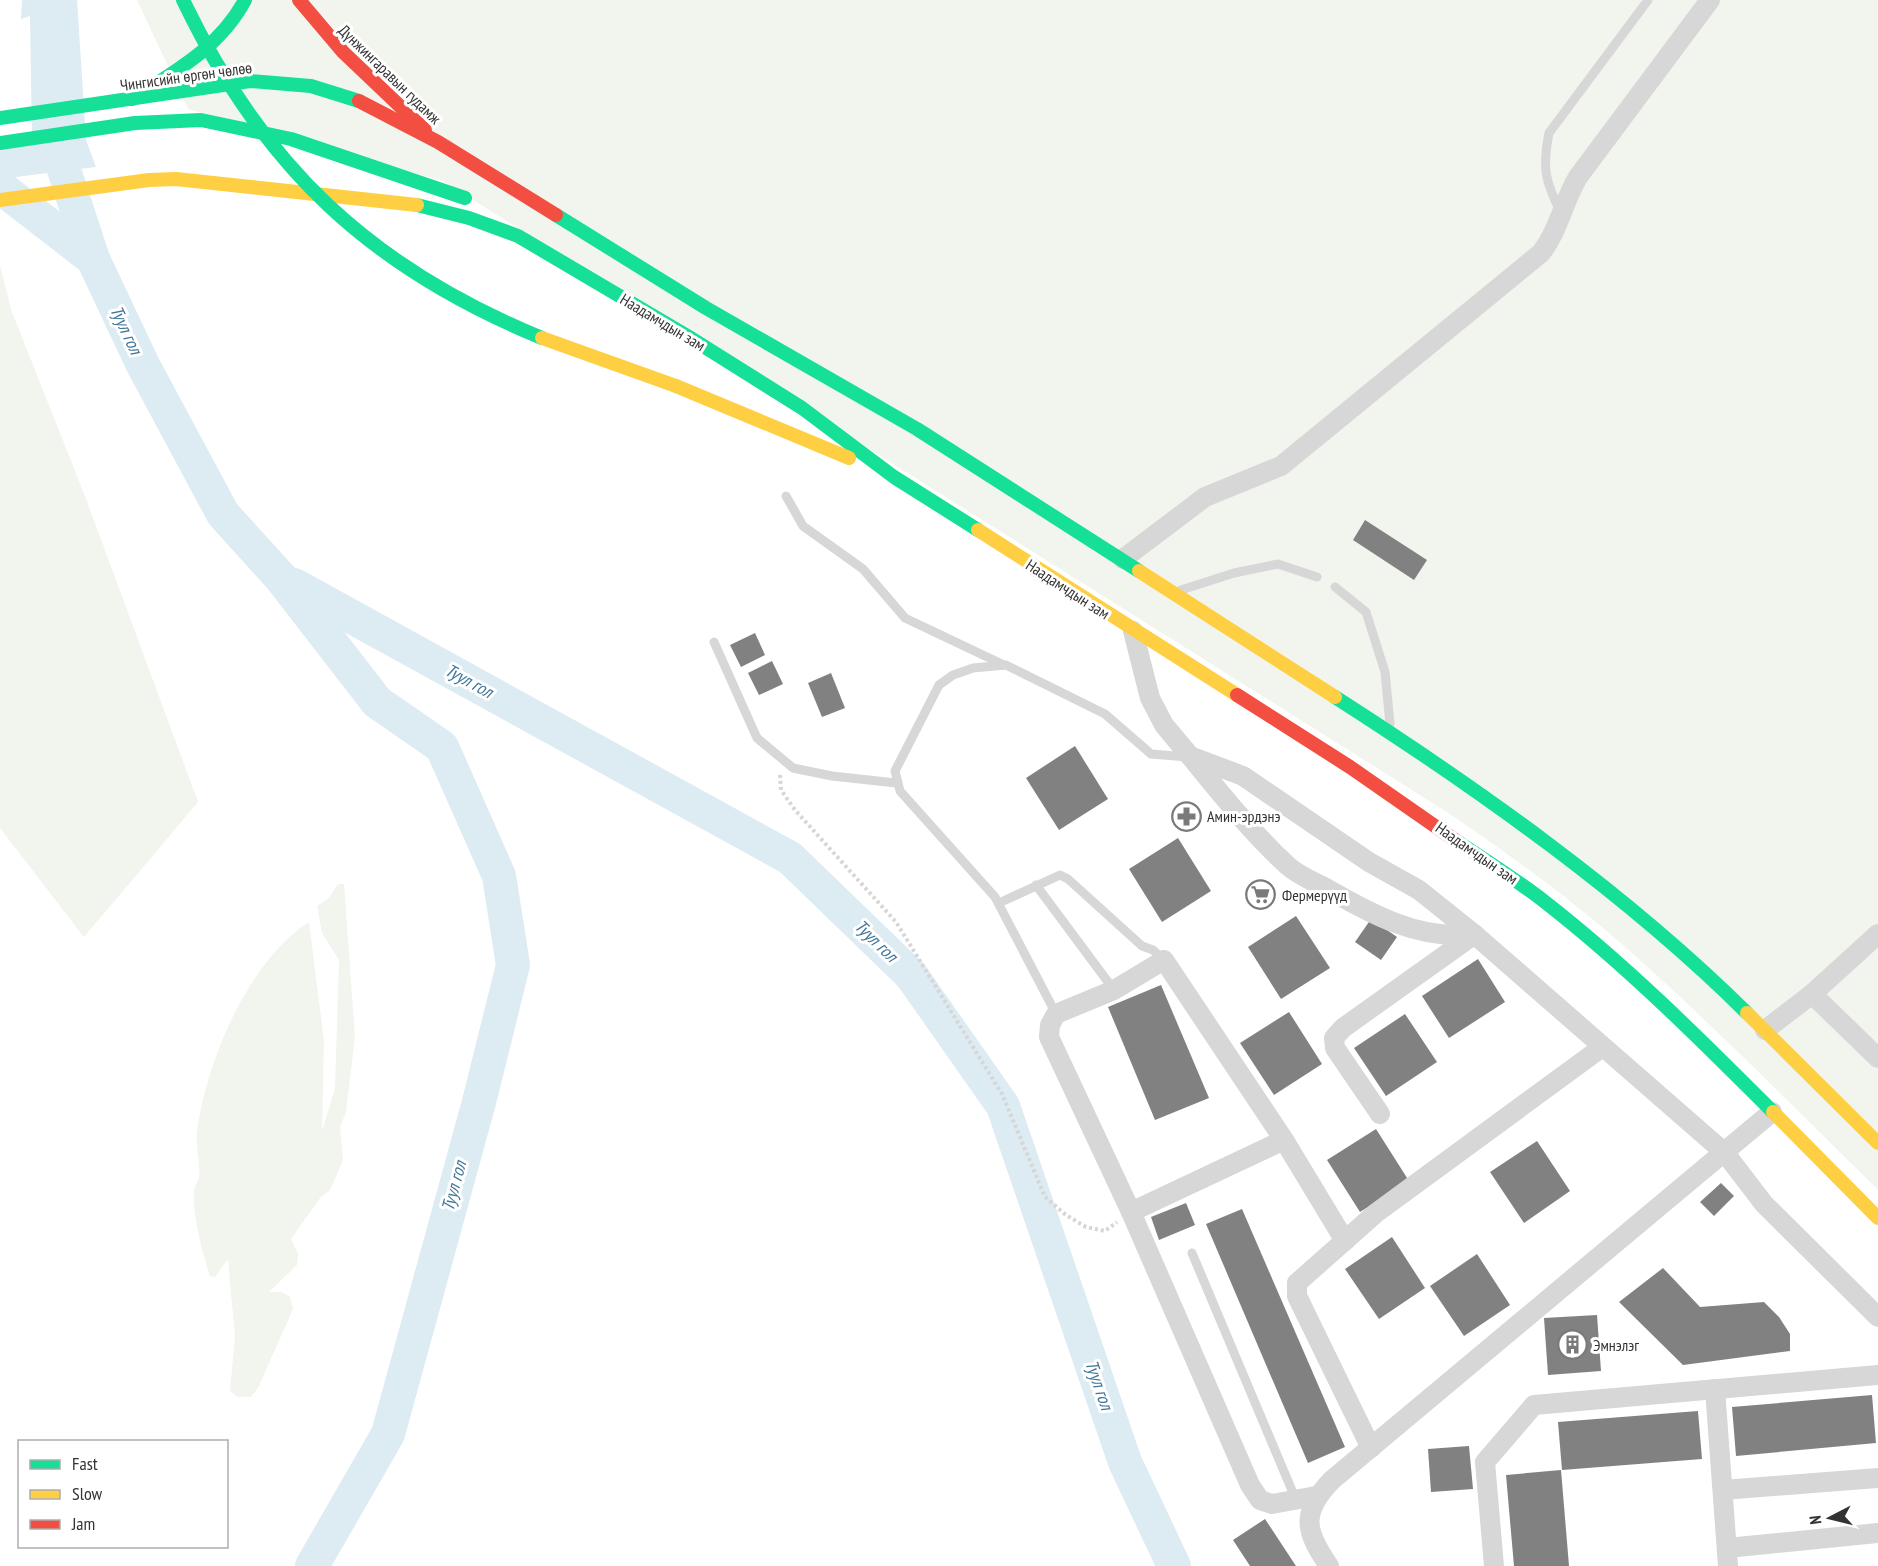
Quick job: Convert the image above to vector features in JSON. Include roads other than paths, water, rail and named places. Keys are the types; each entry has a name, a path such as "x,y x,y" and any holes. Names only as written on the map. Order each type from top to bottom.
{"main road":[{"path":"183,0 196,31 224,79 274,151 295,175 365,241 408,272 522,330 676,386 894,477"},
{"path":"130,100 219,39 240,13 245,0"},
{"name":"Дүнжингаравын гудамж","path":"298,0 322,32 355,66 438,142"},
{"name":"Чингисийн өргөн чөлөө","path":"0,118 250,81 311,86 354,99 438,142"},
{"path":"0,143 175,119 227,123 310,144 479,203"},
{"name":"Наадамчдын зам","path":"438,142 706,308 917,429 1123,559 1390,733 1570,861 1727,993 1878,1143"},
{"name":"Наадамчдын зам","path":"0,200 149,180 176,179 416,205 469,218 518,236 689,337 802,408 894,477 1133,632 1350,767 1545,901 1692,1031 1878,1218"},
{"path":"515,219 689,337"}],"street":[{"path":"1123,559 1205,497 1281,466 1541,253 1555,234 1561,213 1578,177 1710,0"},
{"path":"1133,632 1150,698 1164,725 1245,822 1290,868 1369,913 1432,934 1452,937 1474,934"},
{"path":"1190,756 1243,776 1369,861 1419,890 1474,934 1601,1048 1725,1154 1764,1204 1878,1317"},
{"path":"1380,1114 1335,1048 1334,1038 1343,1028 1474,934"},
{"path":"1765,1030 1812,994 1878,934"},
{"path":"1346,1241 1284,1140 1164,960 1114,990 1056,1014 1050,1025 1049,1037 1131,1212 1250,1485 1260,1500 1272,1504 1316,1496 1725,1154 1772,1112"},
{"path":"1812,994 1878,1058"},
{"path":"1371,1448 1297,1296 1297,1284 1376,1213 1601,1048"},
{"path":"1131,1212 1284,1140"},
{"path":"1494,1566 1485,1462 1534,1405 1878,1375"},
{"path":"1715,1389 1728,1557 1878,1533"},
{"path":"1723,1490 1878,1478"},
{"path":"1316,1496 1310,1518 1312,1540 1329,1566"}],"lane":[{"path":"1561,213 1546,183 1544,159 1549,133 1648,0"},
{"path":"786,496 803,526 863,569 905,618 1105,714 1151,754 1190,756"},
{"path":"1174,592 1234,573 1278,564 1317,577"},
{"path":"1335,587 1366,612 1385,672 1390,733"},
{"path":"714,642 757,738 793,768 832,776 896,783"},
{"path":"1006,665 973,668 953,675 939,685 895,771 896,783 900,791 999,903 1056,1014"},
{"path":"999,903 1060,875 1068,879 1143,946 1153,950 1164,960"},
{"path":"1036,885 1114,990"},
{"path":"1191,1253 1296,1500"}],"waterway":[{"name":"Туул гол","path":"50,127 93,259"},
{"name":"Туул гол","path":"0,187 93,259 143,365 223,514 281,578 377,702 442,747 499,876 513,965 479,1102 388,1434 312,1566"},
{"name":"Туул гол","path":"294,585 790,858 911,975 1003,1106 1125,1462 1174,1566"}],"place":[{"name":"Амин-эрдэнэ","path":"1186,816"},
{"name":"Фермерүүд","path":"1261,895"},
{"name":"Эмнэлэг","path":"1572,1345"}]}
